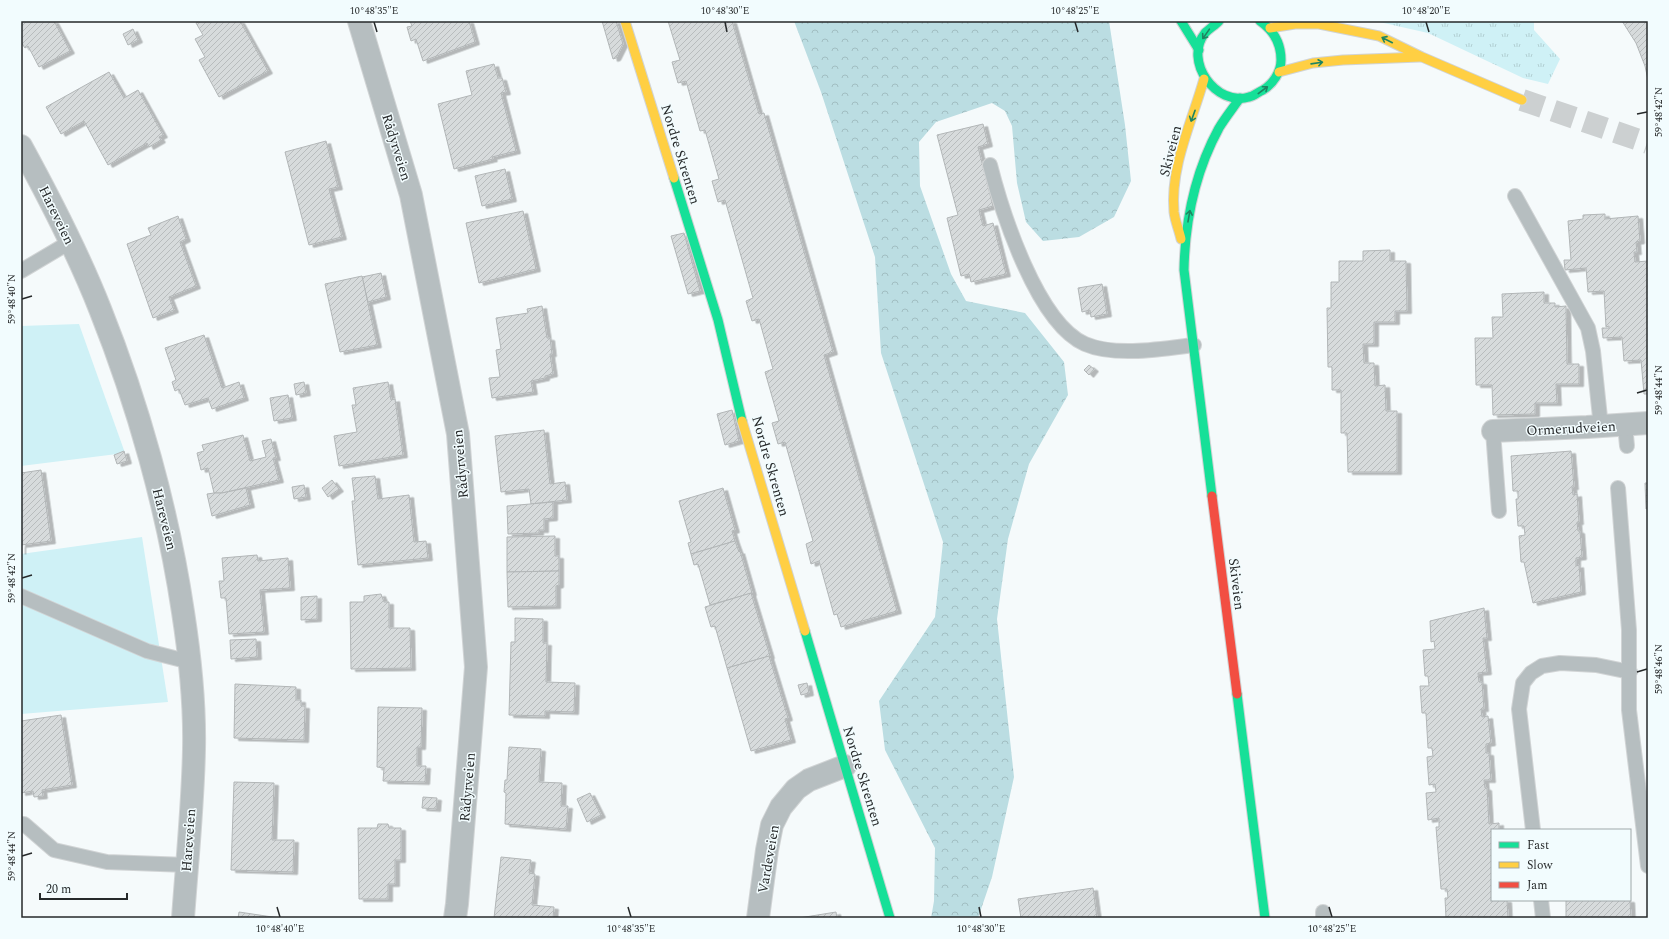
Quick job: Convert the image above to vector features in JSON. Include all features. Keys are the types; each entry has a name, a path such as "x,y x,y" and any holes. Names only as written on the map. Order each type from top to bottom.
{"main road":[{"name":"Nordre Skrenten","path":"625,21 718,320 745,431 890,918"},
{"path":"1181,21 1199,50"},
{"path":"1219,21 1208,30 1202,40 1199,50 1199,65 1204,79 1211,87 1220,94 1240,98 1249,97 1260,93 1274,81 1279,72 1281,60 1277,39 1270,28 1260,21"},
{"path":"1270,28 1295,24 1319,24 1379,36 1422,57 1522,100"},
{"path":"1279,72 1321,62 1422,57"},
{"name":"Skiveien","path":"1184,254 1174,212 1175,177 1204,79"},
{"name":"Skiveien","path":"1240,98 1216,134 1197,178 1189,216 1184,254 1184,270 1265,918"}],"street":[{"name":"Rådyrveien","path":"358,21 411,195 458,434 476,667 455,918"},
{"name":"Hareveien","path":"21,146 58,213 100,307 139,420 176,565 190,662 194,748 183,918"},
{"name":"Ormerudveien","path":"1493,431 1601,426 1626,436 1648,423"},
{"name":"Vardeveien","path":"758,918 766,850 772,825 781,806 796,789 809,780 845,766"}],"lane":[{"path":"990,164 1005,218 1031,277 1062,327 1073,337 1096,347 1113,349 1150,350 1194,345"},
{"path":"1515,196 1588,328 1593,351 1601,426"},
{"path":"21,271 70,242"},
{"path":"1493,431 1498,512"},
{"path":"1618,488 1629,630 1630,672 1628,710 1648,866"},
{"path":"21,596 147,651 190,662"},
{"path":"1533,829 1519,709 1523,684 1531,673 1542,666 1560,663 1596,665 1630,672"},
{"path":"21,824 24,824 54,850 107,862 187,865"},
{"path":"1541,901 1543,918"}],"green space":[{"path":"794,21 1109,21 1125,125 1131,181 1114,217 1079,237 1043,241 1026,222 1017,183 1012,126 1005,111 992,103 936,122 919,142 920,186 951,274 966,301 1025,313 1064,362 1068,395 1029,464 1008,539 997,619 1014,777 992,877 978,918 931,918 934,901 935,848 885,750 879,701 935,617 943,542 881,353 875,257 821,92"},
{"path":"1375,21 1534,21 1534,30 1560,59 1548,84 1523,78 1428,33"},
{"path":"79,324 125,453 21,466 21,326"},
{"path":"142,537 168,702 21,714 21,554"}],"building":[{"path":"21,21 54,21 70,51 39,67 28,46 25,48 21,42"},
{"path":"200,21 240,21 268,71 219,97 199,60 205,57 195,39 203,35 196,23"},
{"path":"410,21 469,21 475,42 423,61 416,39 411,41 407,27 412,26"},
{"path":"602,21 616,21 623,44 616,58 613,59"},
{"path":"668,21 732,21 759,114 764,113 833,352 824,355 897,611 841,627 837,614 834,615 819,561 811,564 806,544 813,541 785,442 778,444 772,423 779,421 765,372 773,369 759,319 752,321 746,301 753,298 725,200 718,202 712,181 719,179 705,130 700,131 686,81 678,83 672,62 680,60"},
{"path":"1622,21 1648,21 1648,80 1645,66 1636,43"},
{"path":"133,29 138,40 128,45 123,34"},
{"path":"494,64 498,78 502,78 506,92 501,93 516,151 492,157 493,159 454,169 438,104 472,95 466,71"},
{"path":"109,72 124,98 138,90 163,135 159,137 161,140 149,147 147,143 108,165 84,121 61,134 46,107"},
{"path":"983,124 988,144 978,147 993,206 979,210 983,226 993,223 1006,274 971,282 969,274 961,276 947,218 958,215 937,135"},
{"path":"326,141 338,187 329,189 342,237 309,245 285,152"},
{"path":"505,169 512,199 482,206 475,176"},
{"path":"523,211 536,269 479,283 466,223"},
{"path":"1605,214 1605,219 1638,216 1640,241 1636,242 1637,252 1634,252 1635,262 1648,261 1648,394 1644,394 1641,360 1624,361 1622,337 1603,338 1602,328 1609,328 1609,326 1606,327 1604,291 1588,292 1586,268 1565,270 1564,260 1571,260 1568,221 1583,219 1583,215"},
{"path":"178,216 186,239 180,242 196,286 169,297 174,310 153,318 127,244 151,235 148,228"},
{"path":"684,233 700,291 688,294 671,236"},
{"path":"1390,250 1390,261 1406,261 1407,311 1395,311 1395,322 1374,322 1374,344 1363,344 1364,363 1374,363 1375,386 1385,385 1386,411 1397,411 1397,472 1348,472 1347,433 1341,433 1341,390 1332,390 1332,367 1328,367 1327,308 1331,308 1331,282 1339,282 1339,261 1363,261 1363,251"},
{"path":"381,273 386,297 368,302 362,277"},
{"path":"362,276 377,345 340,352 325,284"},
{"path":"1102,284 1107,314 1091,317 1090,310 1082,312 1078,288"},
{"path":"1544,292 1544,303 1555,303 1555,307 1566,306 1567,364 1579,364 1579,384 1556,384 1557,403 1535,403 1535,414 1493,415 1492,385 1476,385 1475,338 1493,338 1492,317 1503,317 1502,294"},
{"path":"542,306 547,338 550,338 552,354 550,354 553,374 545,376 545,378 531,381 533,392 492,398 489,378 500,377 496,350 501,349 496,318 528,313 527,309"},
{"path":"204,335 222,388 239,382 244,398 212,409 208,398 185,405 179,389 175,391 172,382 176,380 165,348"},
{"path":"1089,365 1094,369 1089,375 1084,370"},
{"path":"304,382 306,393 296,395 294,384"},
{"path":"388,382 391,400 395,399 403,455 339,466 334,436 357,432 352,405 356,405 353,388"},
{"path":"288,395 292,418 274,421 270,398"},
{"path":"732,410 739,441 725,445 717,414"},
{"path":"544,430 550,484 565,482 567,500 531,504 529,489 501,492 495,436"},
{"path":"243,435 250,461 266,457 262,441 271,439 276,458 273,458 279,480 222,493 214,493 208,468 201,470 197,453 204,451 202,445"},
{"path":"124,451 127,461 117,464 114,455"},
{"path":"1571,451 1574,487 1572,487 1573,495 1577,494 1579,522 1577,522 1578,531 1580,531 1582,557 1576,558 1576,566 1579,565 1581,592 1533,603 1524,562 1521,562 1519,536 1525,535 1524,526 1518,526 1516,499 1518,499 1518,491 1513,491 1511,456"},
{"path":"41,470 51,541 21,545 21,473"},
{"path":"375,476 378,499 409,495 414,542 426,541 428,558 358,565 352,501 355,501 352,478"},
{"path":"332,480 339,489 328,497 322,488"},
{"path":"1645,483 1648,483 1648,508 1646,509"},
{"path":"304,485 306,497 294,499 292,487"},
{"path":"246,488 250,505 212,516 207,494 222,493"},
{"path":"723,488 735,530 732,531 735,541 691,554 688,543 691,542 679,501"},
{"path":"553,502 553,518 544,519 544,530 539,530 539,533 508,534 507,506"},
{"path":"555,536 555,556 559,556 559,571 507,572 507,537"},
{"path":"735,541 739,552 740,551 752,593 710,605 698,564 694,565 691,554"},
{"path":"257,555 258,561 288,558 290,588 260,590 264,632 229,634 226,598 221,598 219,581 224,581 222,558"},
{"path":"559,571 559,585 556,586 556,606 508,607 507,572"},
{"path":"751,593 770,656 727,668 715,626 711,627 705,607"},
{"path":"381,594 384,602 389,602 389,628 410,628 411,668 351,669 350,602 364,602 364,596"},
{"path":"317,596 317,619 301,620 301,597"},
{"path":"1484,608 1487,638 1483,638 1487,672 1478,673 1479,682 1482,682 1484,709 1481,709 1482,717 1488,716 1491,743 1486,744 1486,753 1489,753 1491,780 1484,780 1485,788 1487,788 1489,824 1499,823 1499,829 1491,829 1491,901 1507,901 1508,918 1446,918 1445,898 1448,898 1447,889 1441,889 1436,827 1439,827 1439,818 1428,820 1426,793 1436,792 1435,784 1429,785 1427,757 1433,756 1432,748 1428,748 1426,713 1422,713 1420,686 1429,686 1428,676 1425,676 1423,650 1435,649 1434,641 1431,642 1430,621"},
{"path":"515,618 543,619 543,643 547,643 546,682 575,683 574,712 545,711 545,716 509,715 511,642 515,642"},
{"path":"256,639 257,657 231,659 230,640"},
{"path":"769,656 788,718 785,719 791,740 751,751 727,668"},
{"path":"807,683 809,693 801,695 798,685"},
{"path":"235,684 296,687 296,700 301,700 301,706 305,706 304,740 234,738"},
{"path":"378,707 422,708 421,747 417,747 417,766 426,766 425,782 383,781 384,768 377,767"},
{"path":"61,715 72,785 42,790 43,796 34,797 33,791 21,793 21,721"},
{"path":"509,747 541,749 539,782 562,783 561,806 568,806 566,829 505,824 506,793 504,792 505,780 507,780"},
{"path":"234,782 274,783 272,840 294,840 293,872 231,870"},
{"path":"590,793 601,815 587,822 577,799"},
{"path":"423,797 437,798 436,809 422,808"},
{"path":"378,824 388,824 389,828 401,828 401,860 395,860 395,884 388,884 388,899 359,899 358,828 377,828"},
{"path":"501,857 531,860 529,873 535,874 532,905 554,907 553,918 494,918"},
{"path":"1093,888 1097,918 1021,918 1018,899"},
{"path":"1566,901 1630,901 1631,918 1566,918"},
{"path":"239,912 279,918 238,918"},
{"path":"836,912 837,918 799,918"}],"tunnel":[{"path":"1522,100 1648,143"}],"traffic: fast":[{"path":"1181,21 1199,50"},
{"path":"1219,21 1205,33 1199,44 1198,56 1206,79 1215,89 1225,95 1237,98 1251,96 1263,90 1273,81 1280,69 1281,54 1278,43 1269,28 1260,21"},
{"path":"1212,496 1184,270 1185,252 1189,215 1204,162 1219,128 1240,98"},
{"path":"674,178 718,320 742,421"},
{"path":"805,631 890,918"},
{"path":"1237,694 1265,918"}],"traffic: slow":[{"path":"625,21 674,178"},
{"path":"1270,28 1295,24 1319,24 1379,36 1422,57 1522,100"},
{"path":"1279,72 1313,63 1343,60 1420,57"},
{"path":"1181,239 1174,212 1175,178 1183,144 1204,79"},
{"path":"742,421 805,631"}],"traffic: jam":[{"path":"1212,496 1237,694"}]}
